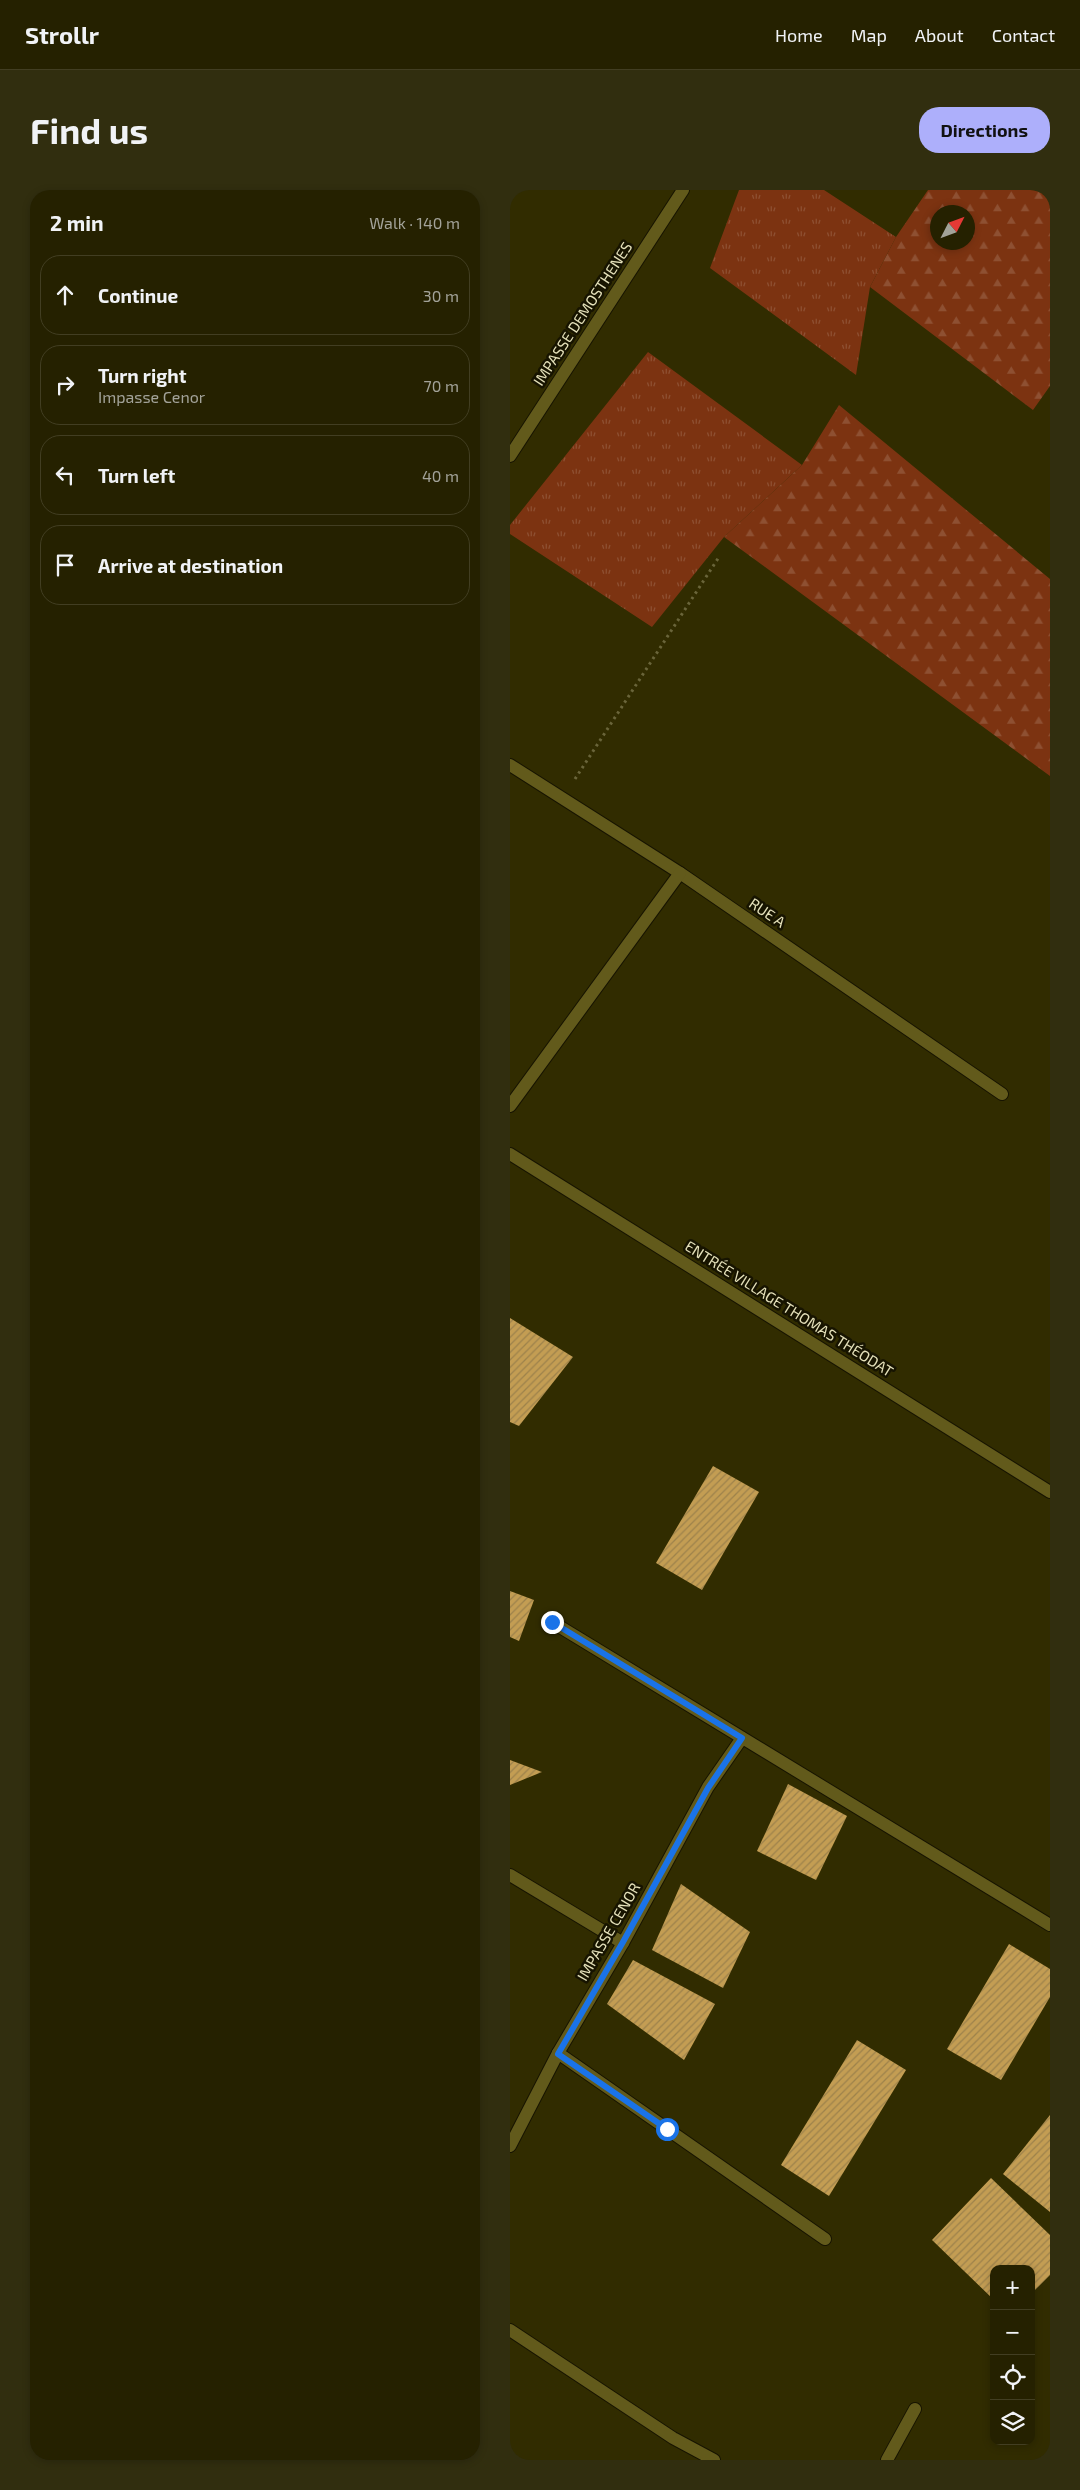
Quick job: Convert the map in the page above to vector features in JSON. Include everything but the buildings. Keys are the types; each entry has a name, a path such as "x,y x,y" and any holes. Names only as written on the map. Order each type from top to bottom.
{"street":[{"name":"IMPASSE DEMOSTHENES","path":"510,456 683,190"},
{"name":"RUE A","path":"510,764 680,873 1002,1094"},
{"path":"510,1106 680,873"},
{"name":"ENTRÉE VILLAGE THOMAS THÉODAT","path":"510,1154 1050,1492"},
{"path":"552,1622 1050,1925"},
{"name":"IMPASSE CENOR","path":"510,2146 558,2054 623,1942 708,1788 742,1738"},
{"path":"510,1875 623,1942"},
{"path":"558,2054 825,2239"},
{"path":"510,2330 674,2438 714,2460"},
{"path":"887,2460 915,2409"}],"path":[{"path":"563,798 719,557"}],"green space":[{"path":"739,190 824,190 896,237 870,287 856,375 710,268"},
{"path":"928,190 1050,190 1050,386 1033,410 870,287 896,237"},
{"path":"648,352 802,465 724,537 652,627 510,534 510,525"},
{"path":"839,405 1050,579 1050,776 724,537 802,465"}],"route":[{"path":"552,1622 742,1738 708,1788 623,1942 558,2054 667,2129"}]}
